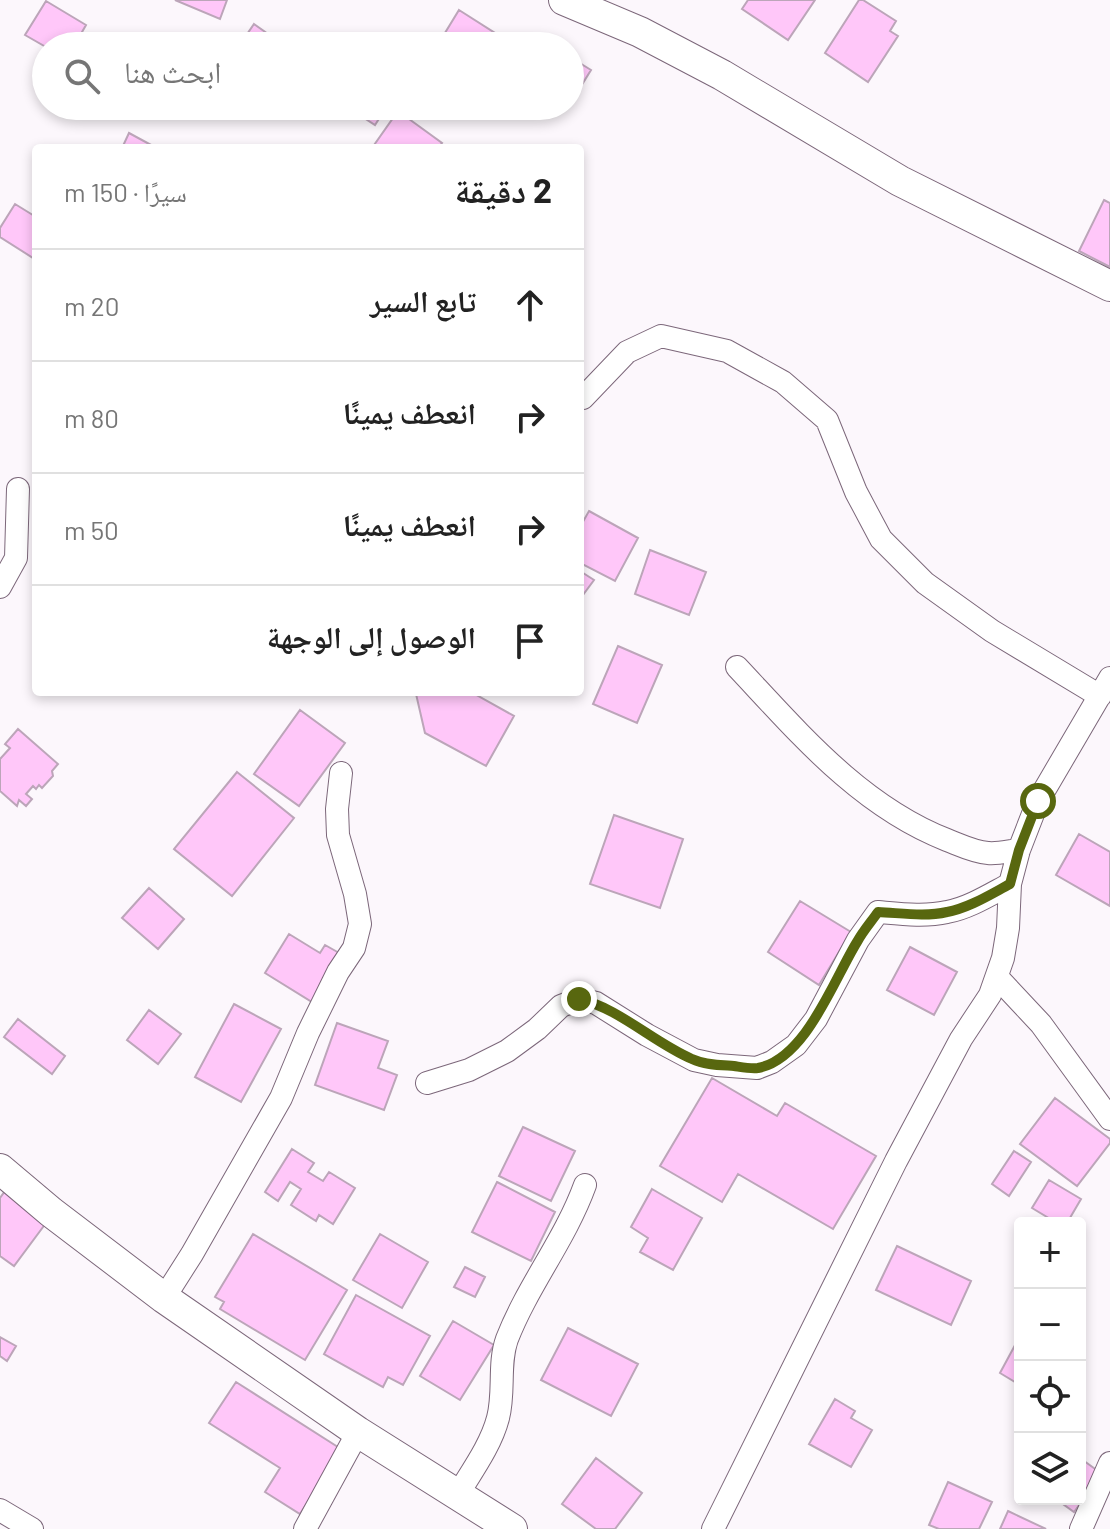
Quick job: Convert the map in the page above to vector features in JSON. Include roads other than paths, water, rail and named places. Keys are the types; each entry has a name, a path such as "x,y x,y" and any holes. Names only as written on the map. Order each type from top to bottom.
{"street":[{"path":"564,0 640,32 722,75 900,181 1110,286"},
{"path":"584,397 627,352 661,336 727,351 783,382 827,420 856,492 881,539 925,583 992,631 1105,687 1038,801 1019,850 1010,884 1003,958 990,995 961,1039 896,1161 713,1529"},
{"path":"0,587 16,558 18,489"},
{"path":"737,667 838,772 892,812 966,848 987,853 1019,850"},
{"path":"164,1298 281,1098 338,972 354,948 360,924 338,835 341,773"},
{"path":"427,1083 469,1070 507,1051 561,1006 579,999 596,1003 694,1060 757,1068 772,1062 796,1045 816,1019 858,940 878,912 948,912 1010,884"},
{"path":"997,977 1041,1024 1110,1119"},
{"path":"0,1169 164,1298 358,1432 512,1529"},
{"path":"458,1494 498,1420 502,1361 516,1317 557,1247 585,1185"},
{"path":"305,1529 358,1432"},
{"path":"1081,1529 1110,1463"},
{"path":"0,1510 32,1529"}]}
